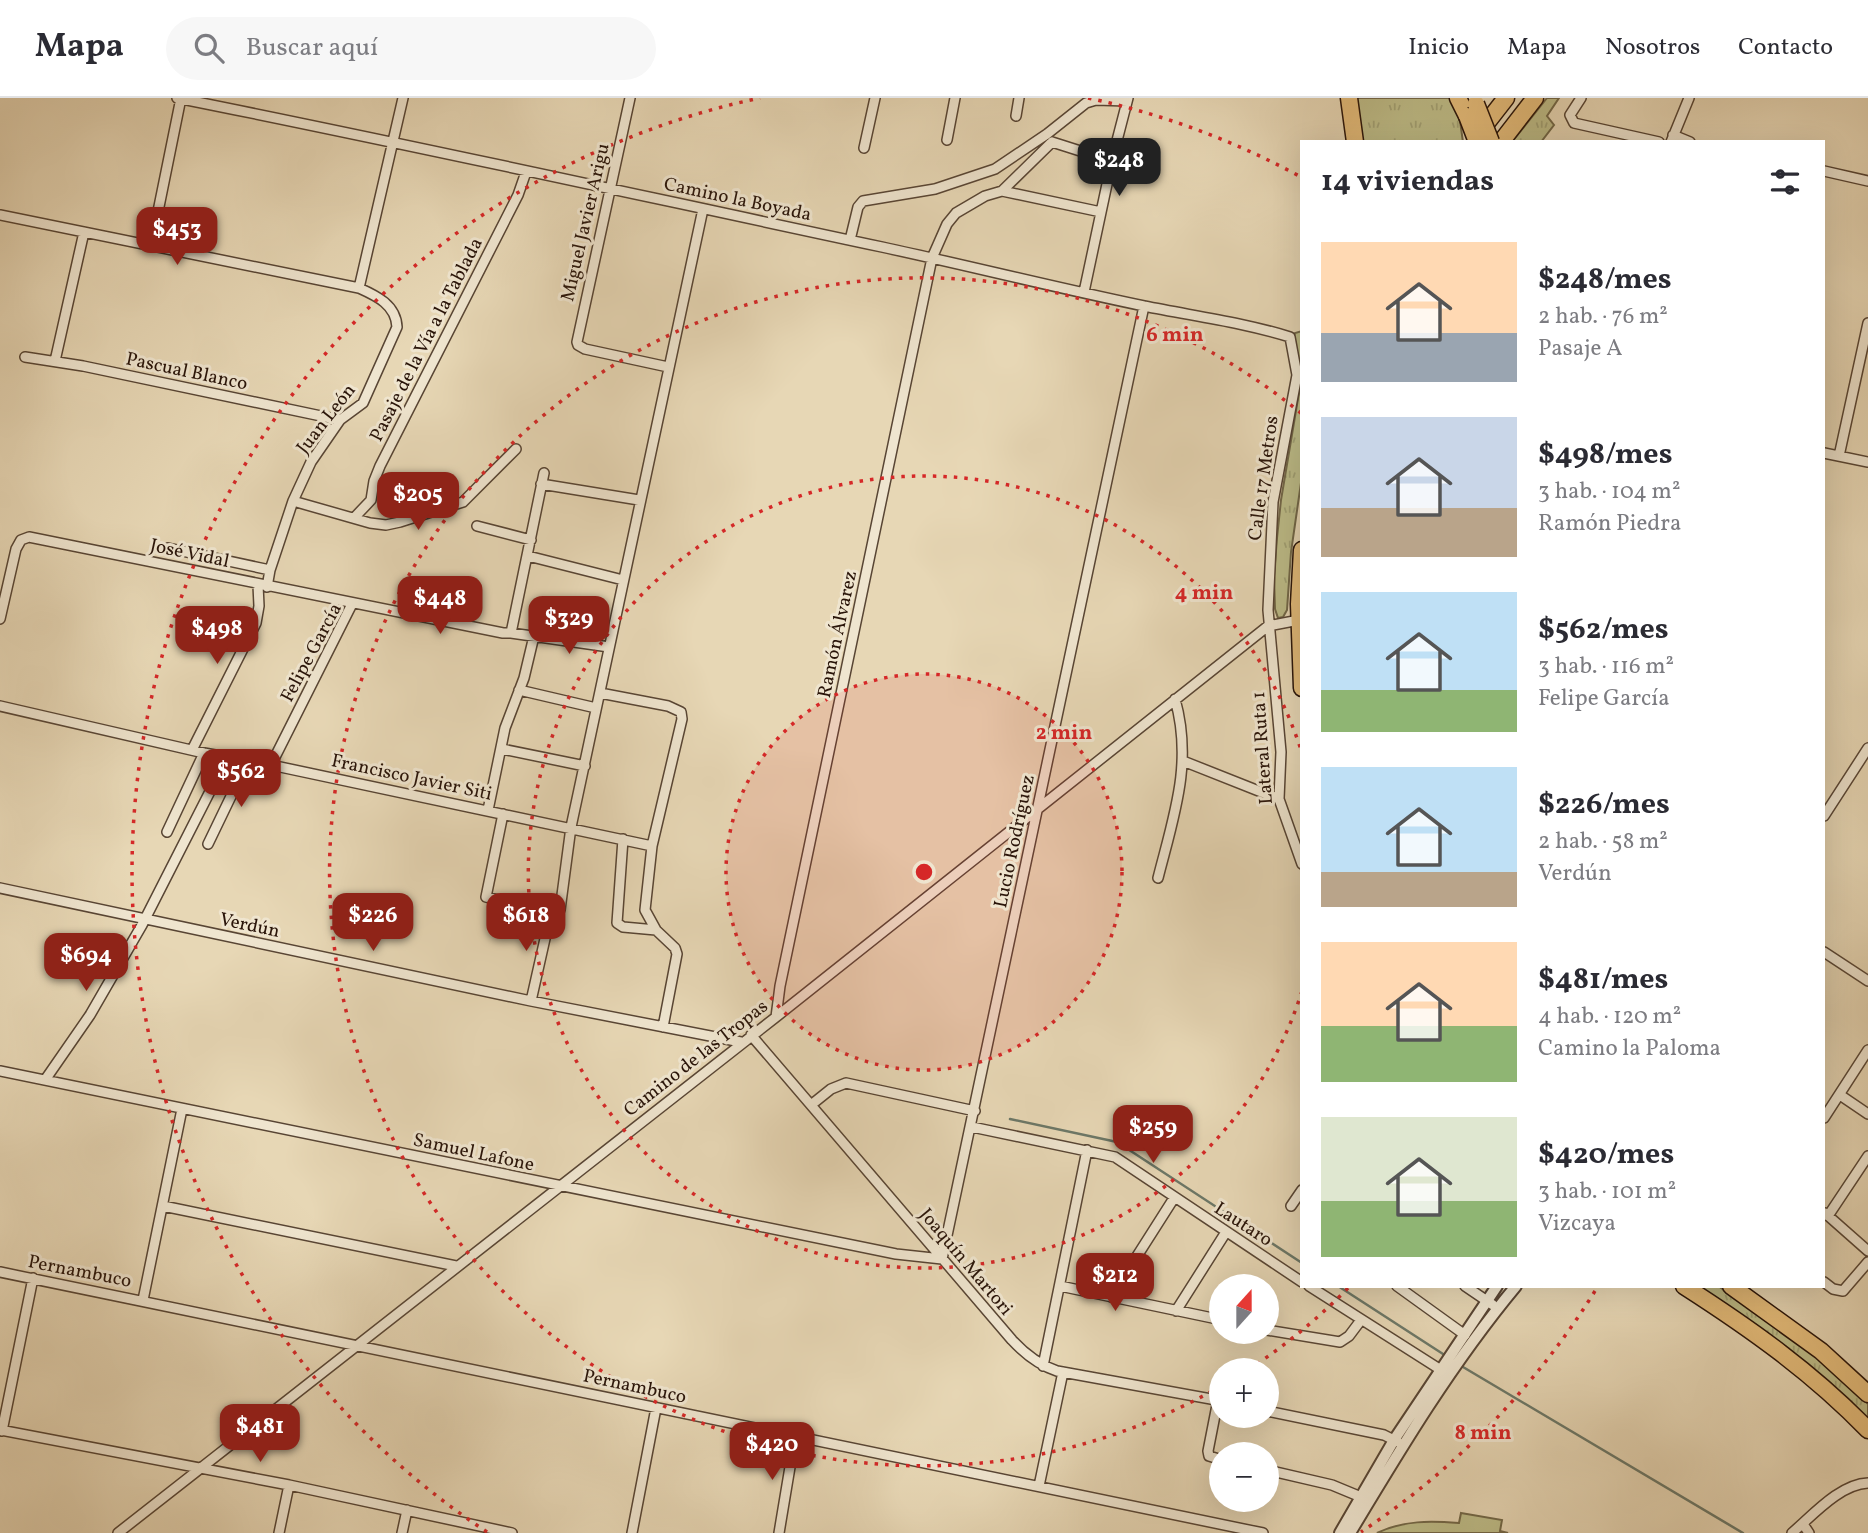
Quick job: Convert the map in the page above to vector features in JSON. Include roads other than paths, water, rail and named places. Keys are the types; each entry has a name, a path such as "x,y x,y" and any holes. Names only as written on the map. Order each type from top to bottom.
{"highway":[{"path":"1349,98 1355,140"},
{"path":"1458,98 1472,106 1490,140"},
{"path":"1474,140 1506,98"},
{"path":"1503,140 1535,98"},
{"path":"1472,106 1477,140"},
{"path":"1300,597 1300,643"},
{"path":"1687,1288 1803,1369 1868,1430"},
{"path":"1734,1288 1821,1351 1868,1394"}],"street":[{"path":"151,246 180,98"},
{"name":"Camino la Boyada","path":"180,98 850,240 1290,337"},
{"path":"359,289 403,98"},
{"name":"Miguel Javier Arigu","path":"630,98 577,338 578,345 585,349 668,367"},
{"path":"864,148 875,98"},
{"path":"947,140 955,98"},
{"path":"1016,116 1019,98"},
{"path":"1581,98 1570,115 1574,123 1650,140"},
{"path":"1672,138 1689,98"},
{"path":"1002,191 1086,103 1096,100 1128,100 1113,156 1084,292"},
{"path":"1050,138 1096,156 1113,156"},
{"path":"850,240 858,207 863,201 935,189 995,169 1050,138"},
{"path":"1825,171 1868,181"},
{"name":"Pasaje de la Vía a la Tablada","path":"354,518 370,500 380,466 517,195 526,172"},
{"path":"1002,191 1101,212"},
{"name":"Ramón Álvarez","path":"776,1017 932,258 947,224 956,213 985,196 1002,191"},
{"path":"531,1001 555,911 639,500 703,209"},
{"name":"Juan León","path":"0,215 359,289 388,305 396,319 397,327 363,403 340,420 311,462 293,501 263,586 256,623 192,750"},
{"path":"55,361 84,232"},
{"name":"Lucio Rodríguez","path":"942,1259 1144,306"},
{"path":"1839,456 1868,323"},
{"name":"Calle 17 Metros","path":"1268,626 1273,502 1297,375 1290,337"},
{"name":"Pascual Blanco","path":"25,357 340,420"},
{"path":"293,501 386,525 463,502 516,449"},
{"path":"1825,453 1868,462"},
{"path":"511,633 544,473"},
{"path":"541,484 639,500"},
{"path":"477,526 531,541"},
{"name":"José Vidal","path":"0,619 16,549 21,540 35,538 352,604"},
{"name":"José Vidal","path":"168,548 270,570"},
{"path":"528,556 623,580"},
{"name":"Felipe García","path":"271,765 352,604 503,633 609,647"},
{"name":"Camino de las Tropas","path":"118,1533 776,1017 1038,806 1268,626 1299,620"},
{"name":"Lateral Ruta 1","path":"1268,626 1281,752 1279,799 1300,858"},
{"path":"488,810 505,728 534,636"},
{"path":"519,690 596,708"},
{"path":"600,693 668,706 681,712 682,719 652,846 645,912 656,930 675,948 677,954 663,1027"},
{"path":"1158,878 1175,811 1183,761 1182,723 1175,699"},
{"name":"Francisco Javier Siti","path":"0,706 227,758 571,827 652,846"},
{"path":"1825,814 1868,748"},
{"path":"502,749 585,766"},
{"path":"167,832 204,753"},
{"path":"45,1080 90,1016 146,918 227,758"},
{"path":"208,844 248,761"},
{"path":"1183,761 1279,799"},
{"path":"503,814 486,897 555,911"},
{"path":"622,839 617,923 623,927 656,930"},
{"name":"Verdún","path":"0,888 531,1001 741,1042"},
{"path":"1825,953 1868,981"},
{"name":"Joaquín Martori","path":"751,1035 1012,1340 1043,1366 1209,1399"},
{"path":"1825,1116 1868,1050"},
{"name":"Samuel Lafone","path":"0,1071 896,1254 942,1259"},
{"path":"811,1105 831,1089 846,1083 975,1111"},
{"path":"1840,1094 1867,1113"},
{"path":"143,1300 182,1109"},
{"name":"Lautaro","path":"972,1127 1115,1157 1300,1281"},
{"path":"1043,1366 1087,1150"},
{"path":"1868,1156 1826,1214 1868,1251"},
{"path":"1291,1206 1300,1193"},
{"path":"1111,1297 1174,1198"},
{"path":"163,1206 456,1266"},
{"path":"1176,1311 1226,1232"},
{"path":"1825,1283 1833,1289 1843,1291 1868,1262"},
{"name":"Pernambuco","path":"0,1272 1263,1533"},
{"path":"33,1278 1,1431 289,1485 512,1533"},
{"path":"1060,1286 1209,1318"},
{"path":"1312,1288 1441,1370"},
{"path":"1400,1288 1465,1335"},
{"path":"1468,1288 1493,1305"},
{"path":"1398,1442 1493,1305 1497,1288"},
{"path":"1350,1533 1367,1497 1441,1370 1465,1335 1514,1288"},
{"path":"1279,1332 1340,1342 1349,1336 1361,1320"},
{"path":"1039,1486 1063,1372"},
{"path":"632,1533 656,1408"},
{"path":"1279,1413 1384,1435 1398,1442"},
{"path":"779,1533 795,1437"},
{"path":"1279,1473 1332,1485 1367,1497"},
{"path":"1792,1533 1839,1494 1854,1485 1867,1483"},
{"path":"279,1533 289,1485"},
{"path":"1340,1533 1367,1497"},
{"path":"402,1533 407,1510"},
{"path":"454,1533 457,1521"},
{"path":"1803,1524 1809,1533"}],"waterway":[{"path":"1010,1119 1117,1142 1300,1262"},
{"path":"1341,1288 1443,1354"},
{"path":"1463,1367 1743,1533"}]}
